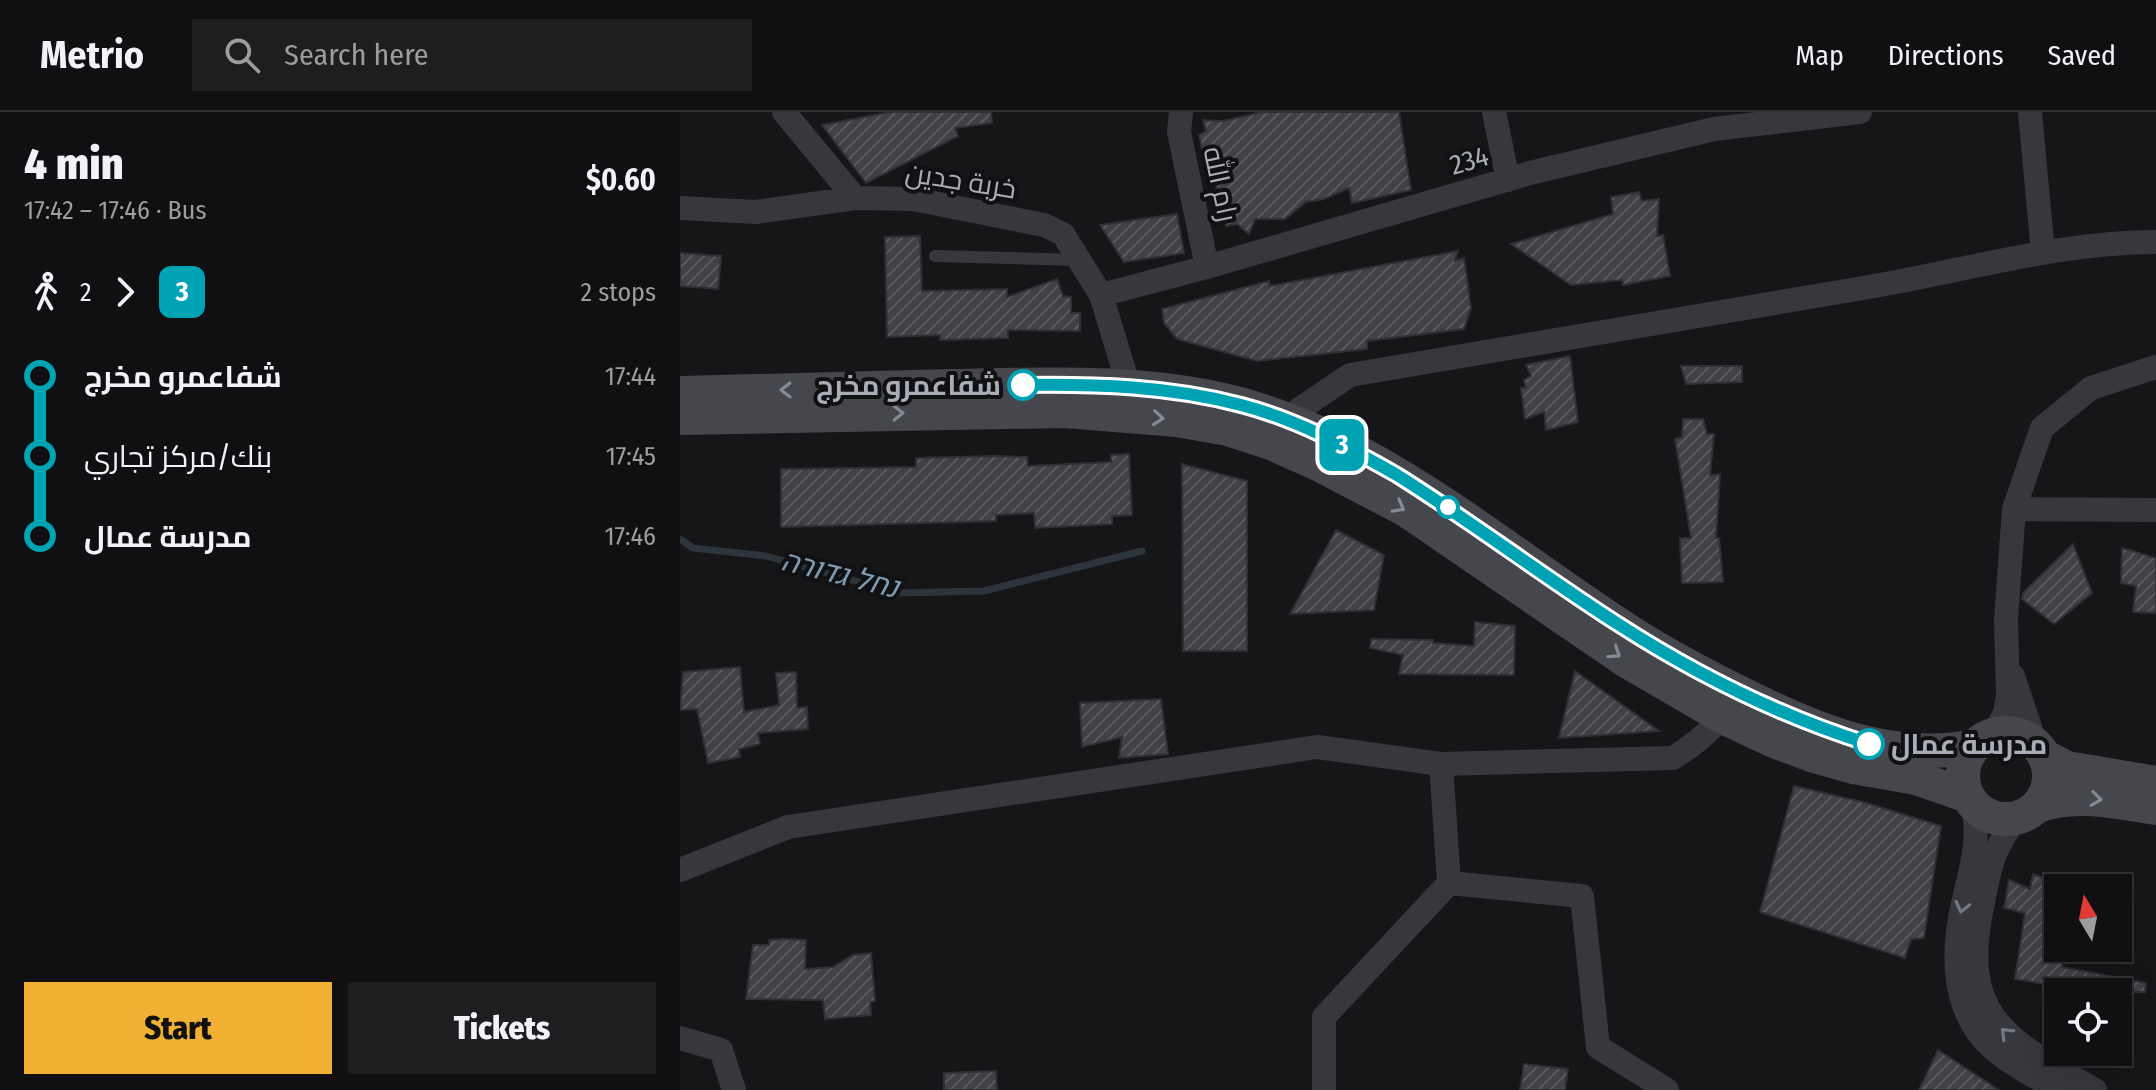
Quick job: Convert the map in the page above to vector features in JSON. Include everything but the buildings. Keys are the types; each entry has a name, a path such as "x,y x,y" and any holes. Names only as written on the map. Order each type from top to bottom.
{"main road":[{"path":"680,393 988,385 1129,387 1228,402 1285,419 1397,475 1617,624 1698,672 1774,741 1853,767 1916,778 1971,800 1988,815 2001,819 2028,812 2056,799 2081,797 2156,808"},
{"path":"680,418 1065,411 1177,420 1228,429 1271,443 1318,464 1406,510 1625,660 1731,705 1787,716 1874,745 1908,752 1931,753 2013,734 2026,738 2056,764 2087,773 2156,783"},
{"path":"1971,800 1964,784 1963,770 1967,757 1984,741"},
{"path":"2028,812 2045,796 2049,783 2049,768 2040,751"}],"street":[{"path":"784,112 855,198"},
{"name":"رام الله","path":"1181,112 1179,132 1207,267"},
{"path":"1494,112 1508,180"},
{"name":"234","path":"1101,295 1508,180 1714,129 1860,112"},
{"path":"2030,112 2043,253"},
{"name":"خربة جدين","path":"680,208 756,212 855,198 913,199 1044,225 1063,234 1101,295 1129,387"},
{"path":"1285,419 1350,375 1858,289 2043,253 2126,242 2156,242"},
{"path":"1984,741 2005,713 2008,696 2006,619 2014,509 2042,428 2091,388 2156,367"},
{"path":"2014,509 2156,510"},
{"path":"2007,657 2040,751"},
{"path":"680,870 788,827 1317,747 1441,764 1673,758 1691,746 1731,705"},
{"path":"1324,1090 1324,1017 1449,883 1441,764"},
{"path":"1971,800 1977,823 1977,845 1957,929 1956,956 1963,1006 1991,1047 2058,1090"},
{"path":"2028,812 1995,848 1976,937 1977,979 1983,1001 1994,1021 2008,1036 2095,1090"},
{"path":"1449,883 1582,896 1598,1047 1667,1090"},
{"path":"680,1038 721,1050 734,1090"}],"lane":[{"path":"935,256 1080,260"}],"waterway":[{"name":"נחל גדורה","path":"680,539 693,548 766,556 898,593 984,591 1142,551"}],"bus line":[{"name":"3","path":"1023,385 1148,388 1241,405 1285,419 1397,475 1617,624 1698,672 1787,716 1869,744"}],"place":[{"name":"شفاعمرو مخرج","path":"1023,385"},
{"name":"مدرسة عمال","path":"1869,744"}]}
